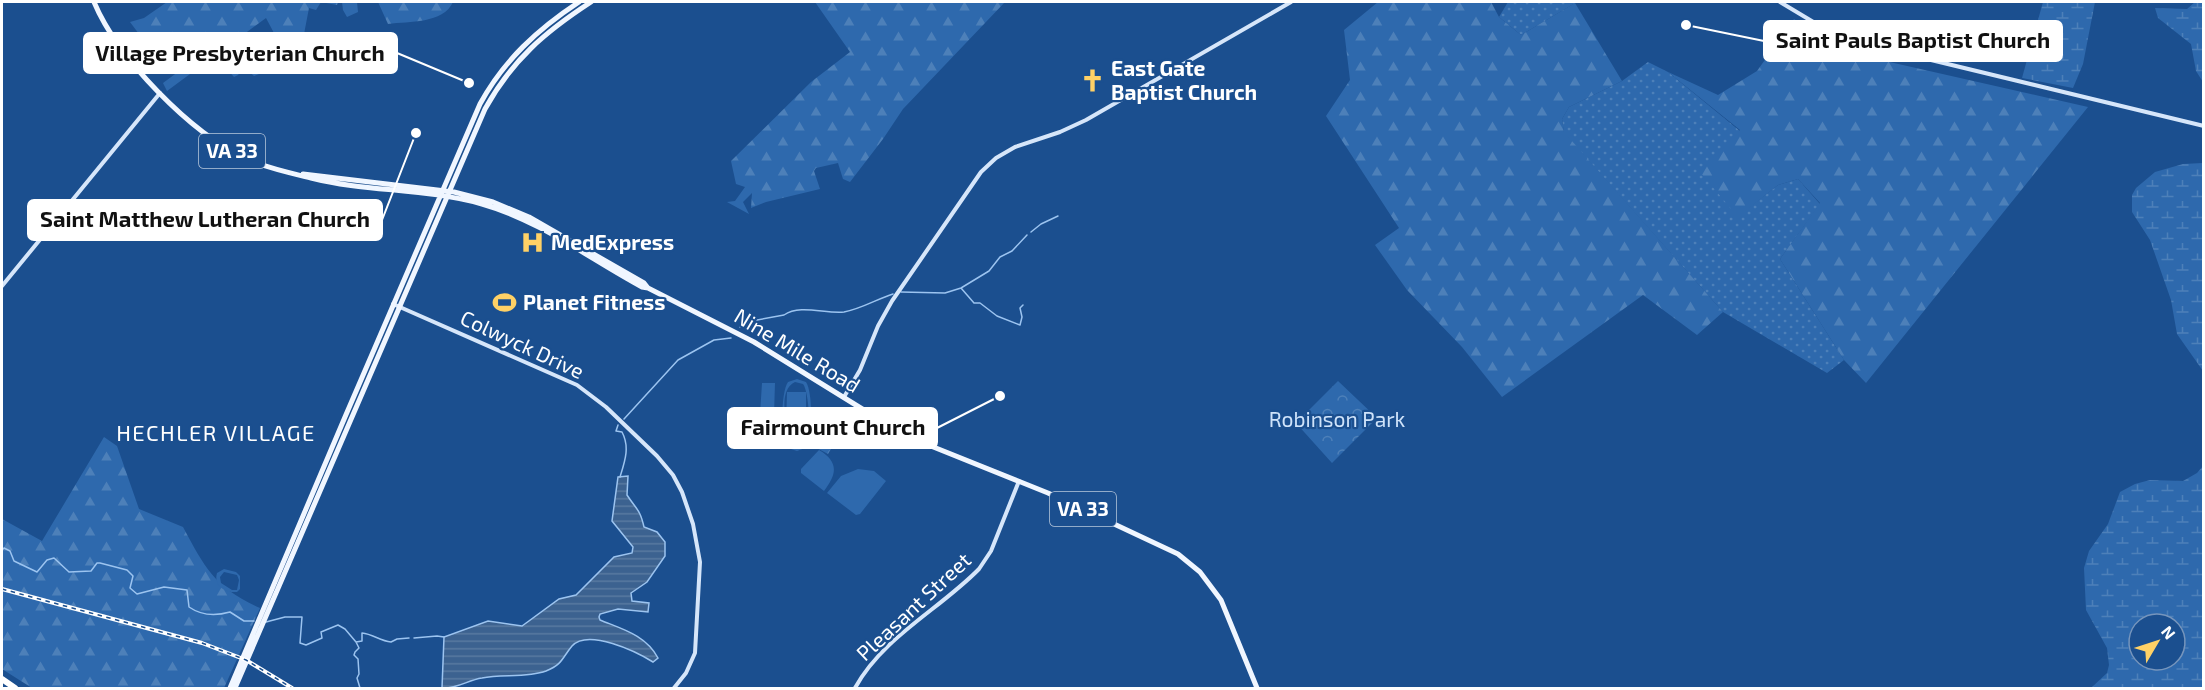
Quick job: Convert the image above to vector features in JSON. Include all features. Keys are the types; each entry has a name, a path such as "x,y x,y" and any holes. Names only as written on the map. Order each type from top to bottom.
{"highway":[{"path":"2,679 15,688"}],"main road":[{"name":"Nine Mile Road","path":"94,2 117,43 160,93 190,120 237,154 265,166 310,178 487,200 524,214 644,283 648,288 754,342 909,437 1019,481 1154,540 1178,554 1194,566 1212,586 1227,611 1244,660 1257,688"},
{"path":"230,688 396,306 421,259 480,104 499,74 536,33 579,2"},
{"path":"235,688 396,306 419,244 486,109 509,72 546,33 591,2"},
{"path":"419,244 418,254 421,259"}],"street":[{"path":"844,398 860,370 878,326 892,301 975,179 989,165 1005,152 1086,120 1291,2"},
{"path":"1780,2 1825,29 1869,45 2204,126"},
{"path":"2,286 160,93"},
{"name":"Colwyck Drive","path":"396,306 577,385 610,411 657,456 673,475 682,492 693,524 700,562 695,653 686,673 674,688"},
{"name":"Pleasant Street","path":"855,688 876,658 972,576 984,562 1002,525 1019,481"}],"green space":[{"path":"167,2 321,2 316,10 309,8 304,34 321,46 319,55 309,57 298,47 293,53 307,67 300,73 278,53 259,62 259,74 254,76 244,67 234,77 227,69 274,33 266,18 167,91 163,83 186,66 145,42 130,22 144,18"},
{"path":"321,2 338,2 337,5"},
{"path":"342,2 357,2 358,12 347,17"},
{"path":"378,2 453,2 448,9 434,18 388,24"},
{"path":"815,2 1005,2 903,109 850,182 843,179 838,163 816,168 814,171 820,189 766,202 751,208 752,193 743,202 749,214 727,202 735,201 745,187 736,184 731,161 811,82 850,52"},
{"path":"1378,2 1491,2 1499,17 1521,35 1575,3 1622,81 1569,107 1562,119 1564,132 1723,312 1697,335 1643,295 1502,397 1462,347 1407,290 1375,245 1399,228 1326,116 1350,80 1344,30"},
{"path":"1508,2 1577,2 1521,35 1499,17"},
{"path":"2043,2 2095,2 2083,64 2073,88 2022,78"},
{"path":"2195,2 2203,2 2203,82 2196,71 2191,44 2158,18 2155,8 2187,9"},
{"path":"1794,19 1841,51 2088,107 1866,383 1844,360 1780,259 1820,203 1798,179 1778,185 1738,217 1700,172 1740,130 1668,72 1718,95 1757,71"},
{"path":"1648,62 1668,72 1740,131 1738,216 1778,185 1798,179 1820,204 1780,259 1844,360 1827,373 1723,312 1564,133 1562,119 1569,107 1622,81"},
{"path":"2204,163 2203,371 2177,334 2171,300 2150,240 2132,212 2132,195 2136,188 2155,172 2183,164"},
{"path":"797,379 806,382 810,395 810,435 805,448 797,451 788,448 785,443 783,404 788,382","holes":["795,382 803,384 806,392 787,392 786,426 784,402 787,390","806,392 808,400 807,436 804,445 798,449 789,446 786,438 806,438"]},
{"name":"Robinson Park","path":"1338,381 1377,418 1332,463 1296,423"},
{"path":"762,383 775,383 774,415 760,414"},
{"path":"832,420 844,427 828,454 815,447"},
{"path":"104,437 117,446 139,509 183,527 213,575 232,593 260,608 224,688 32,688 2,669 2,519 42,541"},
{"path":"819,450 830,459 834,469 832,479 824,491 801,473 801,469"},
{"path":"2203,466 2203,688 2091,688 2107,673 2109,665 2107,648 2086,610 2084,568 2089,551 2108,524 2120,492 2135,484 2150,480 2183,481 2197,473"},
{"path":"858,469 874,471 886,481 860,514 856,515 827,493 841,476"},
{"path":"224,569 236,572 240,576 240,589 233,592 221,588 217,582 217,573","holes":["224,572 237,575 239,580 237,590 232,590 221,583 220,577"]}],"shaded area":[{"path":"628,476 627,495 639,513 644,527 657,532 665,542 665,556 647,582 631,593 632,601 649,603 648,612 618,609 600,614 599,617 600,620 640,638 658,658 653,662 612,643 579,641 572,646 559,663 546,671 482,678 442,688 444,637 488,621 522,626 559,599 576,595 614,557 632,553 633,547 612,521 618,477"}],"waterway":[{"path":"1031,232 1058,216"},
{"path":"901,292 945,293 961,288 989,271 1000,257 1012,251 1027,235"},
{"path":"961,288 974,303 980,303 997,316 1020,325 1022,317 1020,308 1023,305"},
{"path":"740,327 746,322 784,315 797,310 844,312 893,294"},
{"path":"624,419 678,360 714,340 731,338"},
{"path":"618,425 616,431 622,432 626,449 620,477"},
{"path":"2,550 4,548 10,551 14,561 37,572 47,560 54,558 69,572 91,571 97,563 127,570 133,576 130,588 137,594 164,587 187,590 189,607 194,610 209,614 230,612 244,621 254,621"},
{"path":"266,622 285,617 302,617 300,643 306,645 322,638 321,632 338,625 345,629 356,642 362,641 362,633 391,642 409,638"},
{"path":"414,638 444,637"},
{"path":"356,642 359,648 354,655 358,659 357,678 360,688"}],"railway":[{"path":"2,589 202,643 246,660 292,688"}],"place":[{"name":"Saint Pauls Baptist Church","path":"1686,25"},
{"name":"East Gate Baptist Church","path":"1093,81"},
{"name":"Village Presbyterian Church","path":"469,83"},
{"name":"Saint Matthew Lutheran Church","path":"416,133"},
{"name":"MedExpress","path":"533,243"},
{"name":"Planet Fitness","path":"505,303"},
{"name":"Fairmount Church","path":"1000,396"}],"district":[{"name":"HECHLER VILLAGE","path":"216,433"}]}
